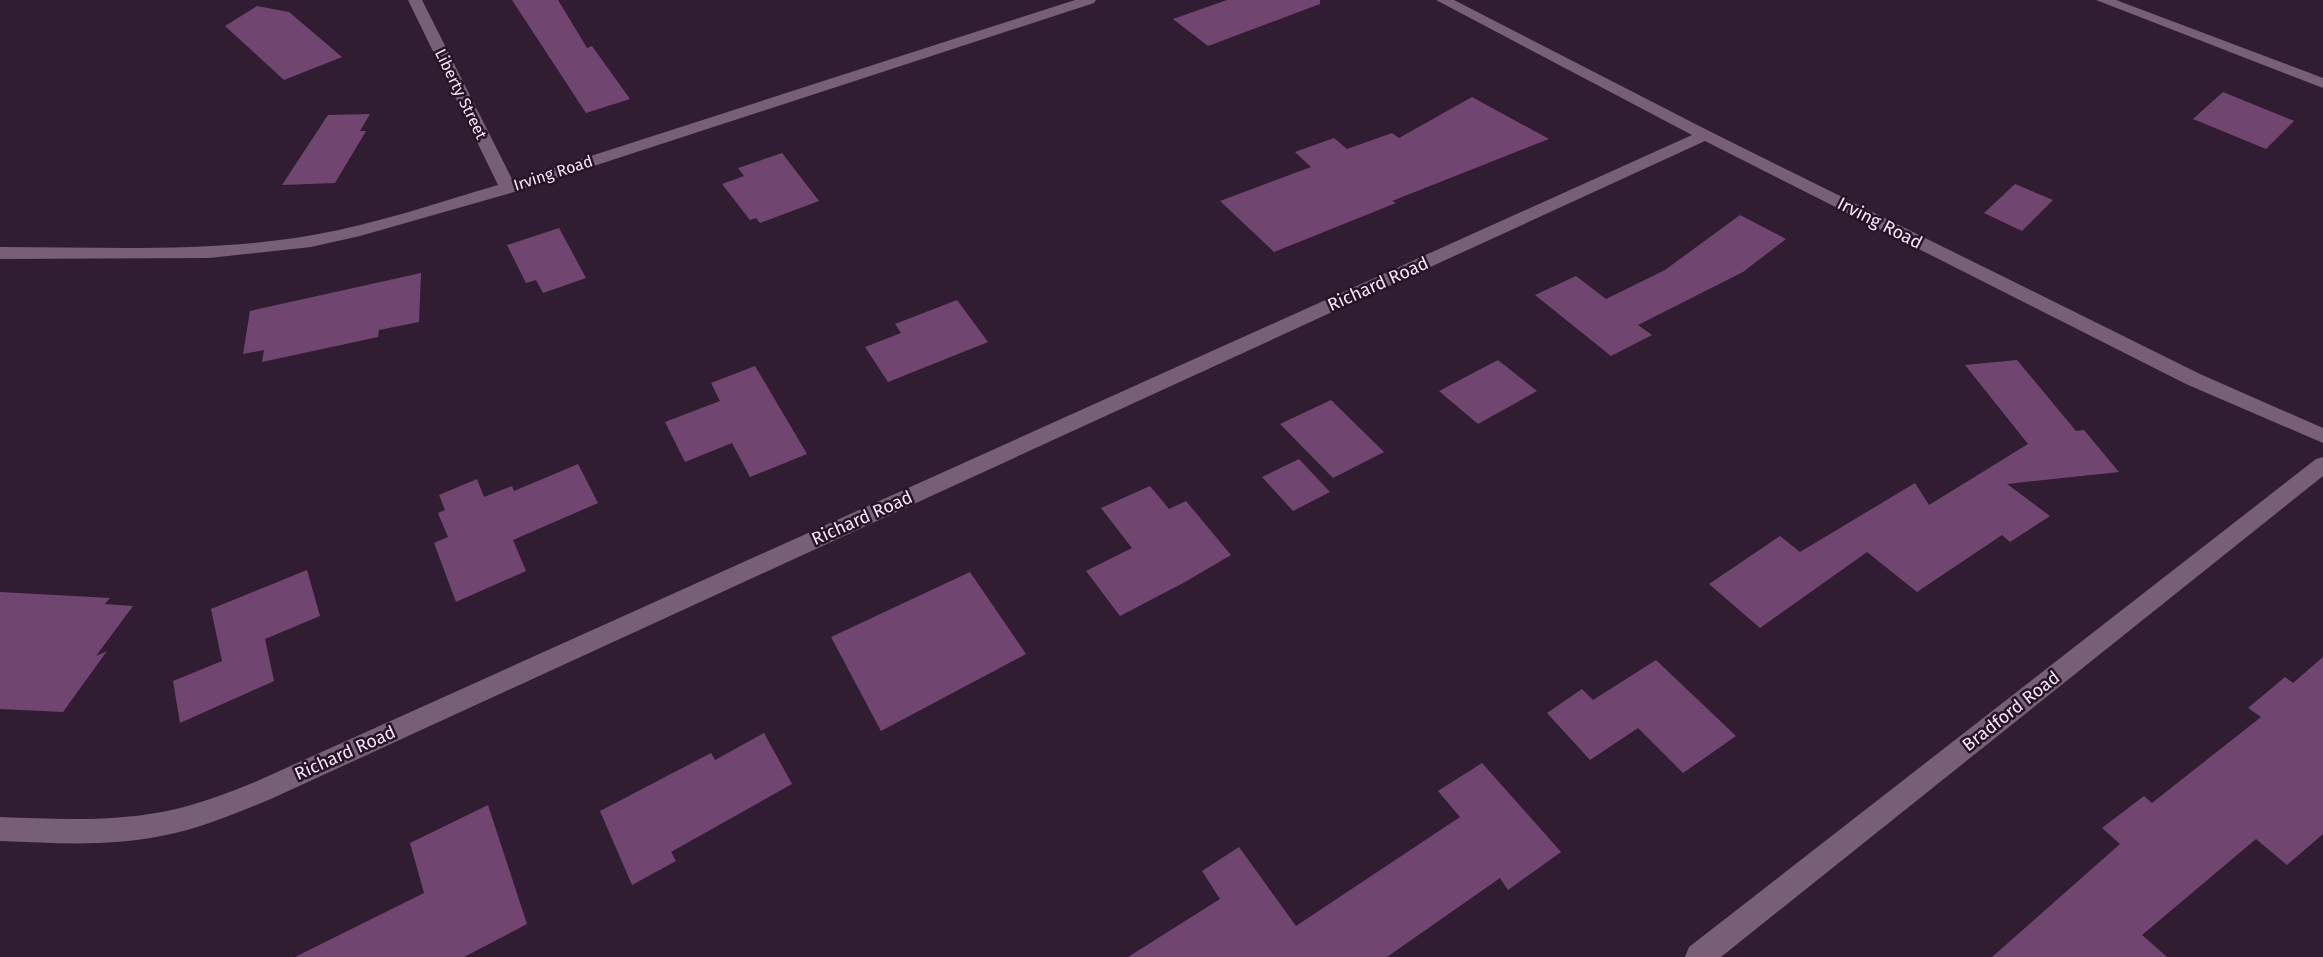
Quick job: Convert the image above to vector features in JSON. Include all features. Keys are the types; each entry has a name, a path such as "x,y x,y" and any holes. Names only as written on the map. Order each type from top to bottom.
{"street":[{"name":"Liberty Street","path":"415,0 508,188"},
{"name":"Irving Road","path":"0,253 150,254 276,245 360,231 508,188 1089,0"},
{"name":"Irving Road","path":"1443,0 1705,135 2193,379 2323,436"},
{"path":"2103,0 2323,83"},
{"name":"Richard Road","path":"0,829 113,831 163,824 264,790 1705,135"},
{"name":"Bradford Road","path":"1699,957 2323,465"}],"building":[{"path":"512,0 558,0 587,48 592,46 630,99 586,113"},
{"path":"1227,0 1320,0 1320,4 1208,46 1173,19"},
{"path":"257,6 289,12 342,57 284,80 225,26"},
{"path":"2223,92 2294,121 2266,149 2193,119"},
{"path":"1472,97 1549,139 1392,201 1396,203 1274,252 1220,201 1311,167 1295,152 1334,138 1347,149 1392,133 1399,138"},
{"path":"370,114 360,131 366,131 335,183 282,185 328,115"},
{"path":"782,153 819,201 760,223 756,218 750,220 722,184 744,176 738,168"},
{"path":"2015,184 2053,200 2022,231 1984,213"},
{"path":"1740,215 1786,239 1743,272 1638,325 1652,335 1611,356 1535,295 1576,276 1606,299 1665,270"},
{"path":"559,228 586,278 543,293 536,280 526,283 507,245"},
{"path":"421,273 419,322 379,330 378,337 262,362 264,350 243,354 250,311"},
{"path":"957,300 988,342 888,382 865,347 901,333 895,324"},
{"path":"1498,360 1537,391 1478,424 1439,391"},
{"path":"2017,360 2076,431 2084,430 2119,472 2007,484 2050,516 2010,542 2002,535 1917,592 1867,552 1760,628 1709,584 1780,536 1800,552 1915,483 1929,505 2028,444 1965,365"},
{"path":"755,366 807,454 750,477 732,443 685,462 665,422 720,401 711,383"},
{"path":"1331,400 1384,452 1333,478 1280,424"},
{"path":"1299,459 1330,492 1293,511 1262,477"},
{"path":"578,464 598,503 513,540 526,571 456,602 434,543 448,537 438,513 445,510 439,495 477,479 484,497 512,486 514,491"},
{"path":"1150,486 1169,509 1186,501 1231,555 1120,616 1086,571 1132,548 1101,508"},
{"path":"307,570 320,616 265,639 274,681 180,723 173,681 222,661 211,609"},
{"path":"970,572 1026,654 881,731 831,637"},
{"path":"0,592 110,598 105,604 133,606 96,656 107,651 63,712 0,709"},
{"path":"2323,657 2323,834 2287,865 2256,839 2142,935 2167,957 1992,957 2120,844 2102,828 2144,796 2152,803 2261,717 2248,708 2285,677 2293,683"},
{"path":"1656,660 1736,736 1683,773 1638,728 1590,760 1547,713 1582,689 1593,700"},
{"path":"764,733 792,784 671,852 676,861 632,885 600,811 711,753 715,760"},
{"path":"1482,763 1561,852 1508,890 1500,878 1387,957 1128,957 1220,899 1202,871 1239,847 1296,926 1460,817 1438,791"},
{"path":"488,805 527,924 464,957 295,957 424,893 410,843"}]}
